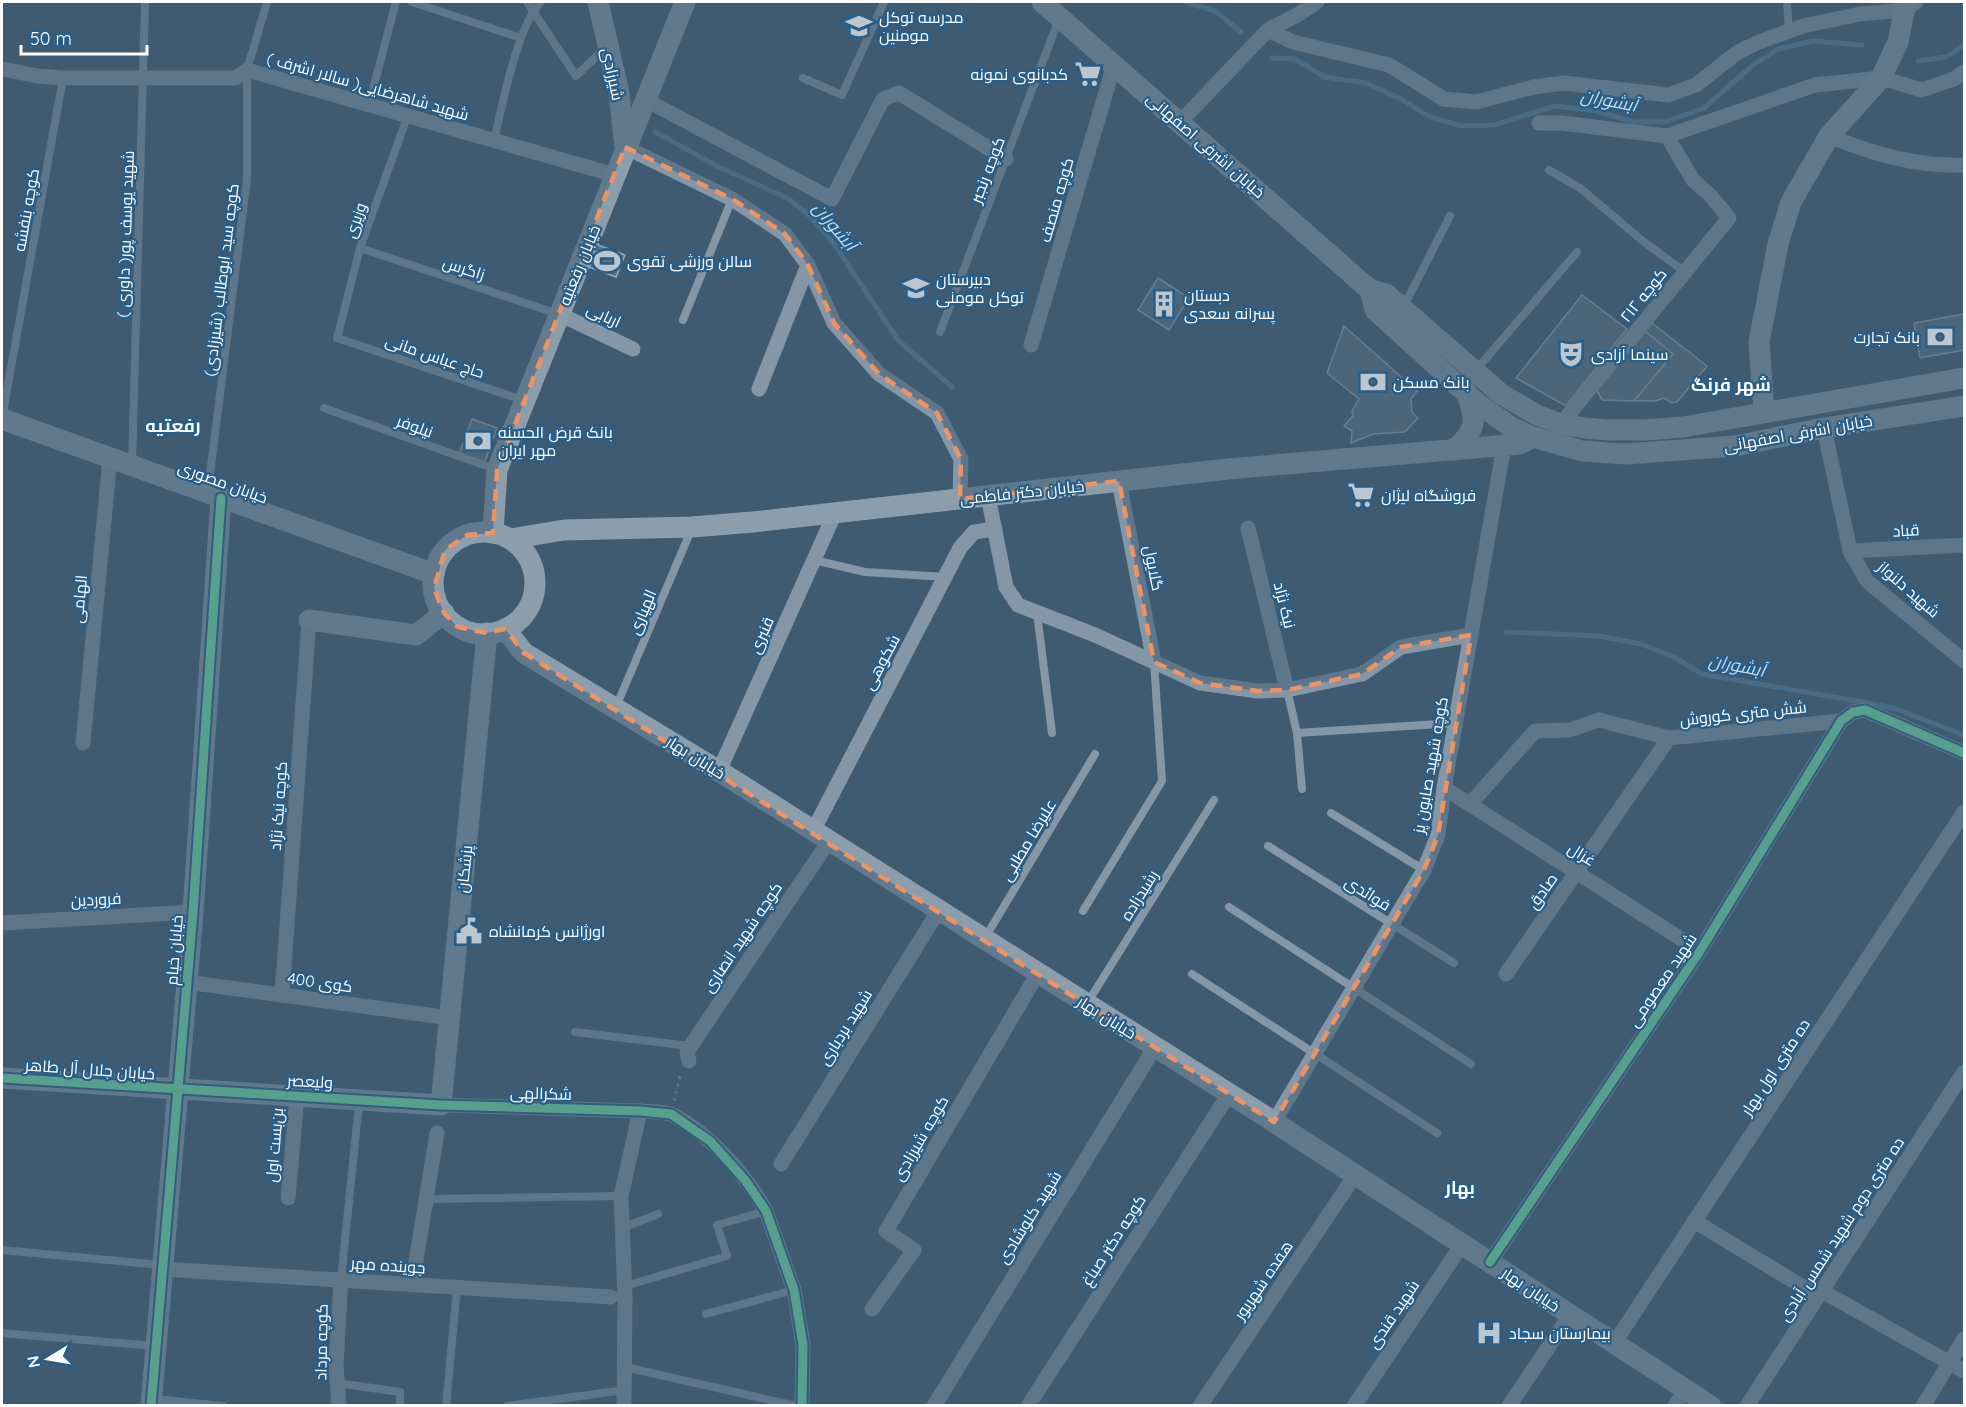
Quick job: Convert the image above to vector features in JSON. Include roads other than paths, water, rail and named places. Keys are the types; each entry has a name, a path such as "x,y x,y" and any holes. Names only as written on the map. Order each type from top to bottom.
{"main road":[{"name":"شیرزادی","path":"598,2 619,93 625,147"},
{"name":"خیابان رفعتیه","path":"502,536 497,470 685,2"},
{"name":"خیابان اشرفی اصفهانی","path":"1042,2 1370,290 1386,294 1501,394 1521,407 1561,424 1608,430 1683,427 1965,378"},
{"path":"1764,412 1759,342 1778,244 1791,202 1829,136 1881,78 1898,42 1909,4"},
{"name":"خیابان اشرفی اصفهانی","path":"1370,290 1375,310 1466,392 1511,427 1533,437 1582,451 1626,454 1735,446 1824,428 1965,405"},
{"path":"1454,450 1468,438 1473,427 1474,412 1466,392"},
{"name":"خیابان مصوری","path":"2,418 110,459 434,574"},
{"name":"خیابان دکتر فاطمی","path":"502,536 564,530 692,527 753,522 1228,469 1504,446 1520,444 1533,437"},
{"name":"خیابان خیام","path":"151,1402 193,912 214,495"},
{"path":"480,532 502,536 523,551 532,566 535,584 532,600 515,623 496,631 471,632 459,627 444,614 437,602 434,574 445,550 455,541 466,535 480,532"},
{"path":"309,620 416,635 444,614"},
{"name":"خیابان بهار","path":"496,631 524,653 719,771 1356,1174 1570,1315 1615,1342 1680,1398 1711,1406"},
{"name":"پزشکان","path":"441,1105 496,631"},
{"name":"خیابان جلال آل طاهر","path":"2,1078 177,1089"},
{"name":"ولیعصر","path":"177,1089 441,1105"}],"street":[{"path":"1180,122 1268,30 1317,2"},
{"path":"1268,30 1293,42 1389,66 1444,99 1476,102 1534,87 1564,83 1668,95 1696,85 1738,52 1759,42 1803,26 1909,4"},
{"name":"کوچه منصف","path":"1031,345 1114,64"},
{"name":"شهید شاهرضایی( سالار اشرف )","path":"2,69 63,78 236,78 247,70 615,175"},
{"path":"1539,123 1562,123 1667,136 1815,85 1881,78 1922,90 1954,80 1965,72"},
{"path":"646,100 832,199 883,99 899,93 1006,159"},
{"name":"کوچه ۲۱۲","path":"1561,424 1729,218 1710,195 1693,180 1667,136"},
{"path":"1829,136 1888,157 1920,163 1965,165"},
{"path":"625,147 732,199 785,234 808,265 834,323 879,374 937,413 961,459 960,499"},
{"path":"759,389 808,265"},
{"name":"اربابی","path":"559,314 633,349"},
{"name":"شهید دلنواز","path":"1824,428 1850,551 1867,581 1965,660"},
{"name":"کوچه شهید صابون پز","path":"1274,1122 1424,870 1438,835 1455,723 1504,446"},
{"name":"الهامی","path":"83,743 110,459"},
{"name":"گلایول","path":"1119,481 1154,662"},
{"path":"988,496 1006,586 1018,605 1095,635 1200,683 1258,691 1287,690 1362,674 1401,647 1470,635"},
{"name":"قنبری","path":"719,771 835,513"},
{"name":"نیک نژاد","path":"1248,528 1287,690"},
{"name":"شکوهی","path":"821,836 960,548 974,532 994,529"},
{"name":"قباد","path":"1850,551 1965,545"},
{"name":"کوچه نیک نژاد","path":"282,995 309,620"},
{"name":"شش متری کوروش","path":"1470,804 1535,731 1570,730 1599,720 1669,738 1847,717 1864,710 1965,753"},
{"name":"شهید معصومی","path":"1490,1262 1701,951 1847,717"},
{"name":"صادق","path":"1506,974 1669,738"},
{"name":"غزال","path":"1444,788 1701,951"},
{"name":"ده متری اول بهار","path":"1615,1342 1965,812"},
{"name":"کوچه شهید انصاری","path":"689,1054 821,836"},
{"name":"شهید بردباری","path":"781,1164 939,910"},
{"name":"فروردین","path":"2,923 193,912"},
{"name":"کوچه شیرزادی","path":"872,1309 914,1250 886,1231 1038,973"},
{"name":"کوی 400","path":"186,982 450,1018"},
{"name":"شهید کلوشادی","path":"934,1406 1155,1047"},
{"name":"ده متری دوم شهید شمس آبادی","path":"1747,1406 1965,1072"},
{"name":"کوچه دکتر صباغ","path":"1028,1406 1229,1094"},
{"name":"بن‌بست اول","path":"288,1198 297,1096"},
{"name":"شکرالهی","path":"441,1105 671,1114 710,1141 746,1180 765,1211"},
{"path":"624,1398 625,1286 621,1196 640,1111"},
{"path":"412,1285 437,1133"},
{"name":"هفده شهریور","path":"1200,1406 1356,1174"},
{"path":"765,1211 794,1290 803,1345 802,1406"},
{"path":"1695,1221 1820,1293 1965,1371"},
{"name":"شهید قندی","path":"1354,1406 1462,1244"},
{"name":"جوینده مهر","path":"162,1267 611,1297"},
{"name":"کوچه مرداد","path":"339,1406 336,1365 341,1280"},
{"path":"1509,1406 1570,1315"},
{"path":"1923,1406 1965,1339"}],"lane":[{"name":"شهید یوسف پور( داوری )","path":"132,466 145,2"},
{"name":"کوچه سید ابوطالب (شیرزادی)","path":"214,495 247,179 247,70 267,2"},
{"path":"369,104 396,2"},
{"path":"412,2 521,38"},
{"path":"527,2 576,76 607,46"},
{"path":"494,140 521,38 533,10 541,2"},
{"path":"803,78 842,95 884,2"},
{"path":"1787,2 1789,31"},
{"name":"کوچه رنجبر","path":"940,332 1059,17"},
{"name":"کوچه بنفشه","path":"2,418 63,78"},
{"name":"وزیری","path":"337,338 360,248 408,115"},
{"path":"1549,170 1580,188 1644,242 1685,272"},
{"path":"683,320 732,199"},
{"path":"1403,308 1450,216"},
{"name":"زاگرس","path":"360,248 559,314"},
{"path":"1474,372 1577,252"},
{"name":"حاج عباس مانی","path":"337,338 525,401"},
{"name":"نیلوفر","path":"324,408 497,470"},
{"name":"الهیاری","path":"616,707 692,527"},
{"path":"814,560 865,572 945,578"},
{"path":"1036,612 1052,733"},
{"path":"1083,911 1162,781 1154,662"},
{"path":"1287,690 1297,733 1302,789"},
{"path":"1297,733 1455,723"},
{"name":"علیرضا مطلبی","path":"984,939 1095,754"},
{"name":"رشیدزاده","path":"1087,1004 1214,800"},
{"path":"1331,813 1424,870"},
{"name":"فوائدی","path":"1268,846 1454,963"},
{"path":"1229,907 1471,1064"},
{"path":"1192,974 1437,1133"},
{"path":"575,1032 689,1054"},
{"path":"341,1280 360,1099"},
{"path":"426,1199 621,1196"},
{"path":"625,1286 727,1256 717,1225 765,1211"},
{"path":"622,1228 658,1214"},
{"path":"2,1250 162,1267"},
{"path":"446,1406 457,1288"},
{"path":"706,1314 794,1290"},
{"path":"2,1333 156,1346"},
{"path":"626,1367 796,1406"},
{"path":"337,1383 400,1392 400,1406"},
{"path":"507,1406 624,1398"},
{"path":"151,1402 223,1406"}],"waterway":[{"name":"آبشوران","path":"1185,2 1215,11 1241,32"},
{"name":"آبشوران","path":"1272,58 1294,59 1325,77 1366,83 1403,100 1428,116 1461,126 1494,125 1555,106 1597,111 1633,122 1665,122 1704,108 1753,65 1778,49 1813,41 1862,45"},
{"name":"آبشوران","path":"1918,61 1946,57 1964,45"},
{"name":"آبشوران","path":"655,132 719,167 789,199 812,218 832,241 898,340 952,387"},
{"name":"آبشوران","path":"1506,632 1599,636 1641,644 1674,657 1702,674 1896,709 1964,735"}],"place":[{"name":"مدرسه توکل مومنین","path":"859,26"},
{"name":"کدبانوی نمونه","path":"1088,74"},
{"name":"سالن ورزشی تقوی","path":"607,261"},
{"name":"دبیرستان توکل مومنی","path":"916,288"},
{"name":"دبستان پسرانه سعدی","path":"1164,304"},
{"name":"بانک تجارت","path":"1940,337"},
{"name":"سینما آزادی","path":"1571,354"},
{"name":"بانک مسکن","path":"1373,382"},
{"name":"بانک قرض الحسنه مهر ایران","path":"478,441"},
{"name":"فروشگاه لیژان","path":"1361,495"},
{"name":"اورژانس کرمانشاه","path":"469,931"},
{"name":"بیمارستان سجاد","path":"1489,1333"}],"district":[{"name":"شهر فرنگ","path":"1731,384"},
{"name":"رفعتیه","path":"173,425"},
{"name":"بهار","path":"1460,1187"}]}
